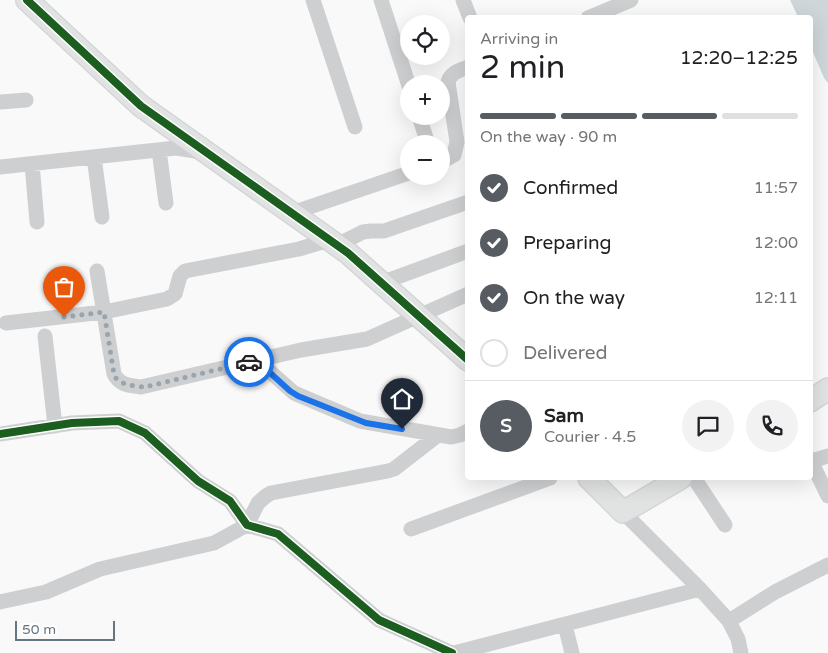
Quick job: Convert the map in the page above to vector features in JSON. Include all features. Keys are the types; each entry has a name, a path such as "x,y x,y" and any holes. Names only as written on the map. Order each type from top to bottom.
{"street":[{"path":"27,0 141,106 348,253 419,316 464,352"},
{"path":"314,0 355,127"},
{"path":"381,0 405,75"},
{"path":"463,0 469,15"},
{"path":"595,15 631,0"},
{"path":"450,157 456,152 457,142 448,82 451,74 465,68"},
{"path":"0,102 26,100"},
{"path":"0,167 176,148 206,152"},
{"path":"159,150 166,203"},
{"path":"94,157 102,217"},
{"path":"32,164 37,222"},
{"path":"292,213 400,176"},
{"path":"6,324 104,312 167,299 172,297 177,290 180,276 185,271 333,242 363,232 384,231 465,203"},
{"path":"381,283 465,252"},
{"path":"97,271 114,374 122,383 141,387 301,350 367,339 465,295"},
{"path":"45,336 54,426"},
{"path":"256,360 298,396 366,423 451,437 456,437 465,432"},
{"path":"813,398 828,389"},
{"path":"0,434 72,423 119,421 145,432 198,481 230,501 247,524 278,534 379,620 432,648 453,653 700,589"},
{"path":"0,602 46,592 100,570 214,543 247,524 258,503 271,493 388,472 438,435"},
{"path":"813,460 828,456"},
{"path":"813,464 828,496"},
{"path":"411,529 545,480"},
{"path":"591,480 700,589 729,621 738,639 741,653"},
{"path":"623,512 678,480"},
{"path":"695,480 725,526"},
{"path":"729,621 775,592 828,565"},
{"path":"565,625 572,653"}],"shaded area":[{"path":"790,0 828,0 828,83 813,52 813,15 797,15"}],"cycle path":[{"path":"27,0 141,106 348,253 465,357"},
{"path":"0,434 72,423 119,421 145,433 198,481 230,501 247,525 278,534 379,620 452,653"}],"way so far":[{"path":"64,317 104,312 114,374 122,383 145,387 249,362"}],"route":[{"path":"249,362 256,360 298,396 366,423 402,429"}]}
